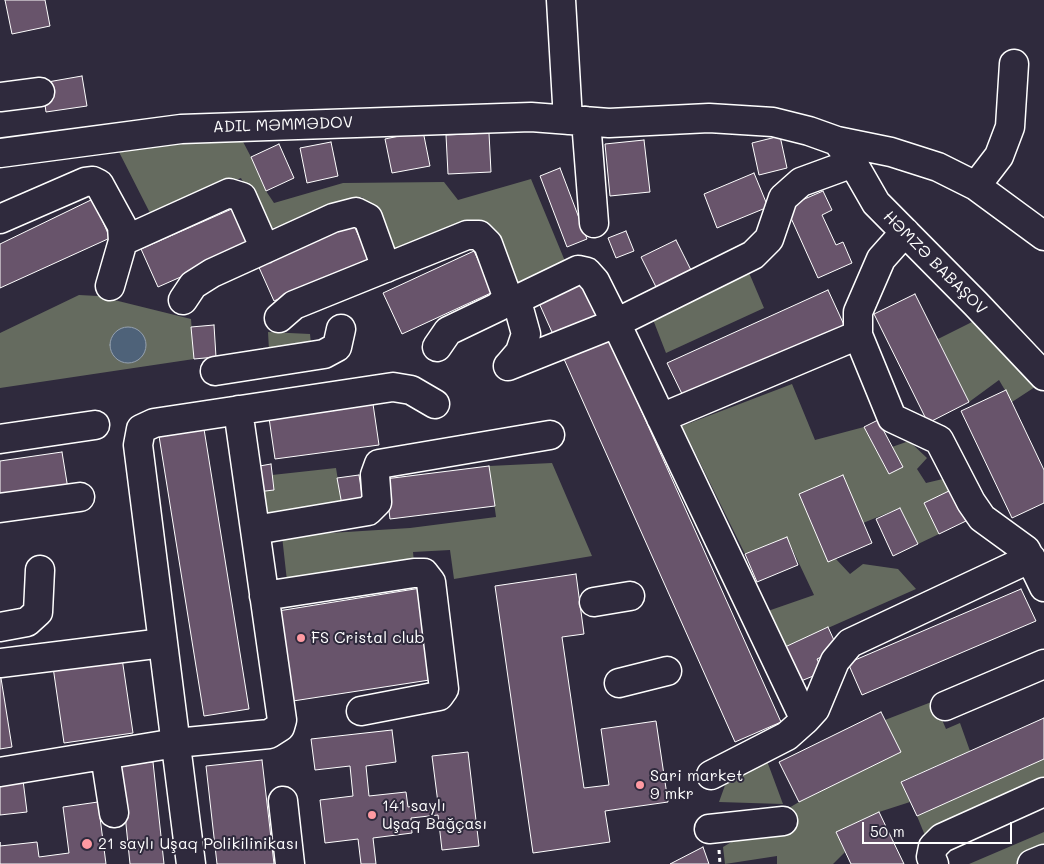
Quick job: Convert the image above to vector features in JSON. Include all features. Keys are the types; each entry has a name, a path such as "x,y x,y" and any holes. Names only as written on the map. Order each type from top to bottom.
{"street":[{"path":"561,0 577,121 594,223"},
{"path":"976,186 999,156 1010,127 1014,64"},
{"path":"0,97 40,92"},
{"name":"ADIL MƏMMƏDOV","path":"0,153 181,129 531,117 577,121"},
{"path":"577,121 609,123 709,118 773,122 809,131 837,141 891,152 938,167 976,186 1044,236"},
{"name":"HƏMZƏ BABAŞOV","path":"837,141 853,163 876,203 1044,376"},
{"path":"805,720 616,323 753,255 769,239 783,198 801,182 853,163"},
{"path":"0,219 85,182 93,181 99,184 122,226 123,241 110,286"},
{"path":"123,241 229,193 242,196 265,249"},
{"path":"183,300 193,285 212,273 333,218 356,212 368,218 386,268"},
{"path":"905,232 881,259 858,312 858,335 892,418 939,440 982,518 1026,550 1044,587"},
{"path":"279,318 294,305 467,235 479,235 488,244 506,293 505,300 498,307 448,331 437,348"},
{"path":"216,371 324,354 337,347 341,329"},
{"path":"662,418 858,335"},
{"path":"192,864 138,445 141,429 154,423 393,387 411,390 435,404"},
{"path":"0,772 176,743 269,734 280,727 282,720 238,410"},
{"path":"0,438 95,425"},
{"path":"255,530 368,511 376,502 375,475 379,464 550,435"},
{"path":"0,508 80,497"},
{"path":"711,775 788,736 805,720 815,710 835,661 850,643 1031,558"},
{"path":"0,627 27,622 38,612 40,570"},
{"path":"264,596 424,573 431,582 444,688 439,696 362,711"},
{"path":"594,602 630,596"},
{"path":"0,664 163,643"},
{"path":"945,706 1044,664"},
{"path":"619,683 667,671"},
{"path":"105,755 114,813"},
{"path":"934,864 931,857 933,847 942,838 1044,792"},
{"path":"283,801 290,864"},
{"path":"709,829 783,821"},
{"path":"1032,864 1044,859"}],"shaded area":[{"path":"239,134 266,191 274,203 343,183 444,182 458,200 531,179 567,266 518,288 500,247 478,220 390,253 362,197 267,230 241,178 150,213 119,152"},
{"path":"747,268 764,308 666,353 652,317"},
{"path":"79,295 98,296 191,319 194,359 0,388 0,333"},
{"path":"976,320 1038,385 1012,402 999,380 969,402 938,339"},
{"path":"268,332 310,334 311,344 269,350"},
{"path":"792,384 815,440 864,427 889,474 902,467 892,447 909,441 927,458 917,469 926,483 947,478 951,490 925,503 939,534 918,544 900,508 863,523 835,558 850,574 863,564 898,569 916,589 785,647 765,612 814,595 787,538 745,554 682,426"},
{"path":"552,463 592,556 454,579 450,550 413,552 414,562 287,581 282,536 410,528 496,517 489,466"},
{"path":"336,468 342,505 263,519 257,492 274,490 272,475"},
{"path":"934,701 946,729 960,723 970,751 902,781 910,802 879,812 836,832 845,852 833,864 777,864 777,856 725,864 723,847 799,802 900,752 885,720"},
{"path":"1044,759 1044,787 926,838 917,816"},
{"path":"767,761 783,804 719,802 728,777"},
{"path":"1044,832 1044,864 969,864"}],"water":[{"path":"128,327 141,332 146,345 141,358 128,363 115,358 110,345 115,332"}],"building":[{"path":"5,0 45,0 50,26 12,34"},
{"path":"82,76 87,106 46,112 42,83"},
{"path":"423,131 430,166 392,173 385,139"},
{"path":"489,133 491,172 448,174 446,135"},
{"path":"780,136 787,168 759,175 752,143"},
{"path":"644,140 650,192 610,196 605,144"},
{"path":"331,142 338,176 307,183 300,148"},
{"path":"279,144 294,178 266,191 251,157"},
{"path":"560,168 587,239 567,247 540,176"},
{"path":"754,173 768,207 717,228 704,194"},
{"path":"823,191 832,210 822,215 836,245 843,242 852,263 818,278 786,207"},
{"path":"93,199 110,238 0,288 0,244"},
{"path":"234,208 251,246 158,287 141,249"},
{"path":"352,221 369,259 274,301 257,263"},
{"path":"626,231 634,251 616,258 608,238"},
{"path":"676,240 691,270 656,287 641,257"},
{"path":"474,251 493,292 402,334 383,293"},
{"path":"584,283 781,722 735,742 539,303"},
{"path":"828,290 845,327 683,396 667,363"},
{"path":"915,294 969,402 928,423 874,314"},
{"path":"214,325 216,357 194,359 191,327"},
{"path":"1006,390 1044,470 1044,503 1012,518 961,411"},
{"path":"373,404 379,445 275,459 269,418"},
{"path":"878,420 903,467 889,474 864,427"},
{"path":"204,429 249,709 204,716 159,436"},
{"path":"62,452 68,489 0,499 0,461"},
{"path":"271,464 274,490 257,492 254,467"},
{"path":"489,466 495,506 390,519 385,479"},
{"path":"359,475 363,502 342,505 337,478"},
{"path":"843,475 872,543 828,562 799,494"},
{"path":"951,490 966,521 939,534 924,503"},
{"path":"900,508 918,544 893,556 876,519"},
{"path":"787,537 798,565 757,582 745,554"},
{"path":"576,574 584,634 562,637 584,788 609,785 601,729 656,721 668,802 605,811 610,842 533,853 495,586"},
{"path":"421,588 436,679 293,701 278,611"},
{"path":"1021,589 1036,621 862,695 848,663"},
{"path":"828,627 838,649 817,659 823,672 801,681 785,647"},
{"path":"122,658 133,733 64,743 53,667"},
{"path":"0,672 12,747 0,749"},
{"path":"881,712 901,752 799,802 779,762"},
{"path":"1044,718 1044,759 917,816 901,782"},
{"path":"392,730 396,762 366,766 369,796 406,792 408,807 438,803 432,756 468,752 479,846 442,850 438,815 411,818 412,833 373,838 376,864 361,864 358,839 325,843 320,800 353,796 350,766 315,770 311,739"},
{"path":"262,760 274,864 217,864 206,766"},
{"path":"153,762 164,864 130,864 120,765"},
{"path":"23,780 27,812 0,815 0,783"},
{"path":"98,802 106,864 0,864 0,846 37,842 39,857 69,853 63,807"},
{"path":"879,812 904,864 851,864 836,832"},
{"path":"703,847 709,864 670,864"}],"place":[{"name":"FS Cristal club","path":"301,638"},
{"name":"Sari market 9 mkr","path":"640,785"},
{"name":"141 saylı Uşaq Bağçası","path":"372,815"},
{"name":"21 saylı Uşaq Polikilinikası","path":"87,844"}]}
